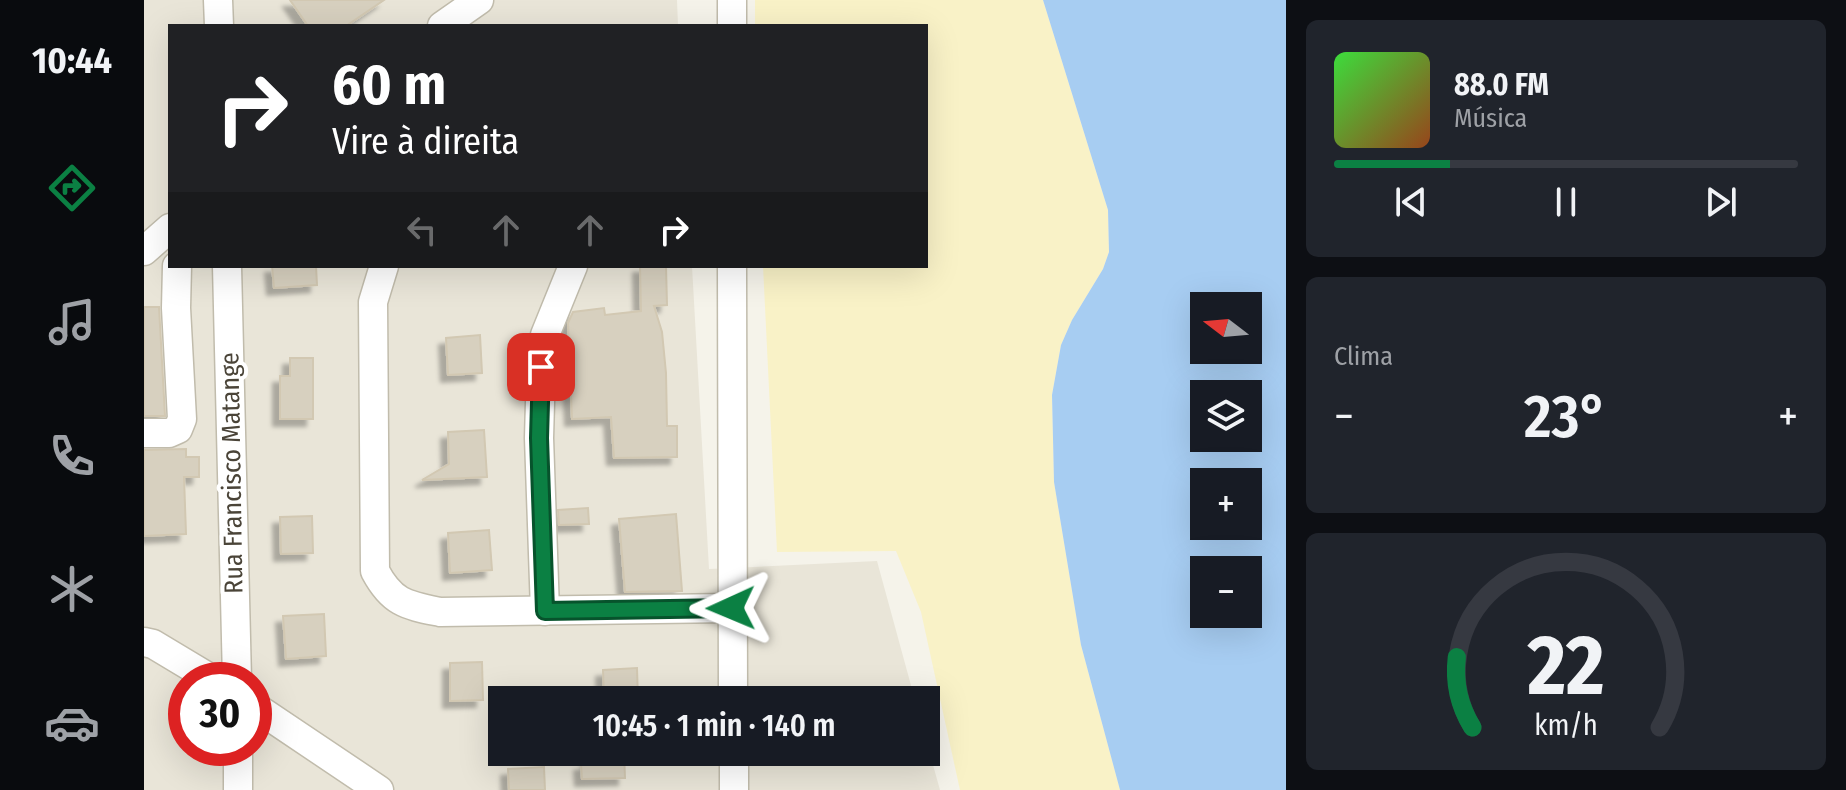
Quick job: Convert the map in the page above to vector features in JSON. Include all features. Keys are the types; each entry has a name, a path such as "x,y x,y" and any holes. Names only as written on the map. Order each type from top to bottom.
{"street":[{"path":"218,0 219,24"},
{"path":"445,24 479,0"},
{"path":"732,0 732,24"},
{"path":"144,252 168,230"},
{"path":"144,252 168,252"},
{"path":"144,433 169,433 178,429 182,419 177,268"},
{"name":"Rua Francisco Matange","path":"227,268 237,662"},
{"path":"383,268 373,302 375,571 386,592 412,606 440,612 731,608"},
{"path":"545,611 539,438 541,367 545,335 572,268"},
{"path":"732,268 733,686"},
{"path":"144,642 183,662"},
{"path":"272,718 379,790"},
{"path":"238,766 238,790"},
{"path":"734,766 734,790"}],"shaded area":[{"path":"144,0 677,0 678,24 168,24 168,268 692,268 709,569 877,561 911,686 488,686 488,766 933,766 940,790 144,790"}],"sand":[{"path":"755,0 1043,0 1108,210 1109,252 1103,269 1072,320 1061,345 1052,395 1054,482 1081,645 1120,790 960,790 940,699 940,686 937,686 921,612 896,551 777,552 763,268 928,268 928,24 755,24"}],"water":[{"path":"1043,0 1286,0 1286,790 1120,790 1081,645 1054,482 1052,395 1061,345 1072,320 1103,269 1109,252 1108,210"}],"building":[{"path":"290,0 384,0 349,24 307,24"},
{"path":"272,268 316,268 317,285 274,288"},
{"path":"640,268 666,268 667,305 654,306 662,332 667,426 677,426 677,457 614,458 611,417 572,419 568,323 573,312 604,308 605,315 641,311"},
{"path":"144,307 159,307 165,416 144,416"},
{"path":"480,335 482,373 448,375 446,338"},
{"path":"290,358 313,358 313,419 280,419 280,376 290,376"},
{"path":"484,430 487,477 422,480 449,464 448,432"},
{"path":"186,449 186,457 199,457 199,477 184,477 186,534 144,536 144,450"},
{"path":"588,508 589,524 559,525 558,510"},
{"path":"676,514 682,591 625,592 619,519"},
{"path":"312,516 313,553 281,554 280,517"},
{"path":"489,530 492,570 450,573 448,533"},
{"path":"324,614 326,656 286,659 283,616"},
{"path":"482,662 483,700 450,701 450,663"},
{"path":"637,668 638,686 604,686 603,670"},
{"path":"581,766 625,766 625,778 582,779"},
{"path":"544,767 545,790 509,790 508,769"}],"route":[{"path":"541,367 539,438 545,611 731,608"}]}
